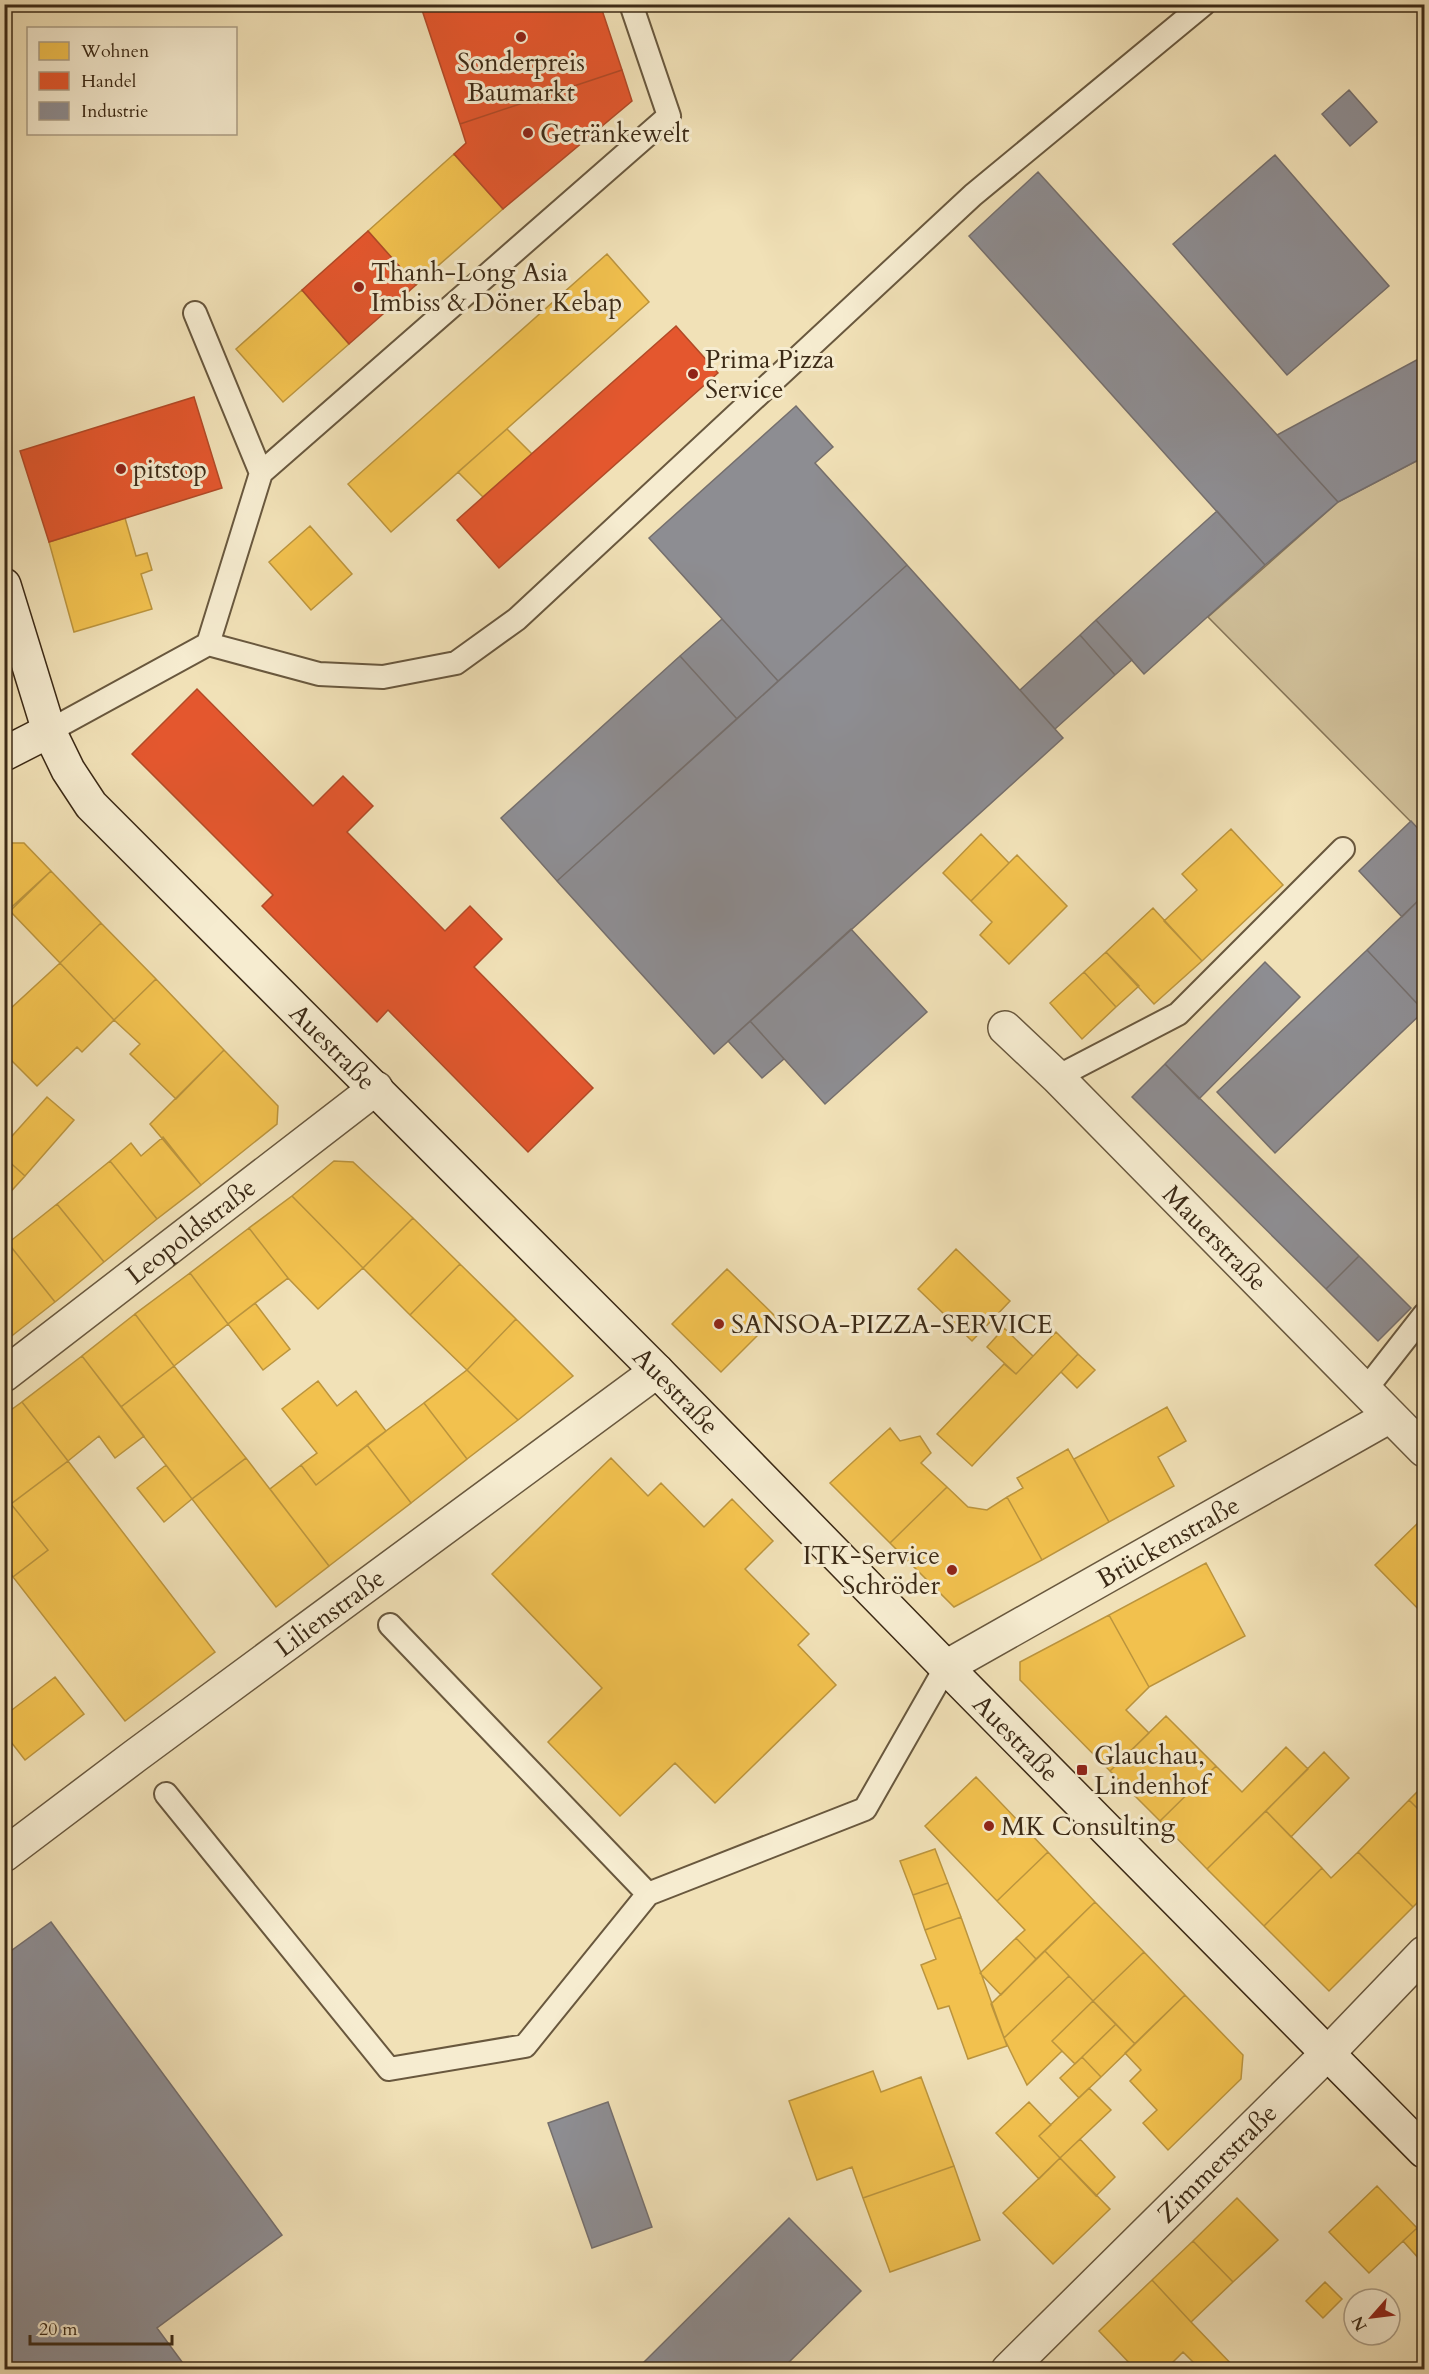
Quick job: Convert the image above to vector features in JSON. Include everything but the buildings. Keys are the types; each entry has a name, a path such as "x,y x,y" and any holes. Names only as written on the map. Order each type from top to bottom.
{"street":[{"name":"Auestraße","path":"4,585 49,731 68,770 92,805 657,1371 1425,2151"},
{"path":"4,754 49,731"},
{"name":"Mauerstraße","path":"1005,1028 1425,1450"},
{"name":"Leopoldstraße","path":"4,1375 376,1088"},
{"name":"Lilienstraße","path":"4,1855 657,1371"},
{"name":"Brückenstraße","path":"946,1667 1390,1416"},
{"name":"Zimmerstraße","path":"1008,2370 1328,2053 1425,1953"}],"lane":[{"path":"208,644 261,474 669,116 630,4"},
{"path":"49,731 208,644 319,674 383,677 456,663 517,619 973,195 1204,4"},
{"path":"195,314 261,474"},
{"path":"1056,1077 1178,1014 1343,849"},
{"path":"1366,1389 1425,1315"},
{"path":"390,1625 648,1894"},
{"path":"166,1794 389,2069 525,2046 648,1894 865,1809 946,1667"}],"shaded area":[{"path":"1424,457 1424,835 1208,617 1338,502"}],"place":[{"name":"Sonderpreis Baumarkt","path":"521,37"},
{"name":"Getränkewelt","path":"528,133"},
{"name":"Thanh-Long Asia Imbiss & Döner Kebap","path":"359,287"},
{"name":"Prima Pizza Service","path":"693,374"},
{"name":"pitstop","path":"121,469"},
{"name":"SANSOA-PIZZA-SERVICE","path":"719,1324"},
{"name":"ITK-Service Schröder","path":"952,1570"},
{"name":"Glauchau, Lindenhof","path":"1082,1770"},
{"name":"MK Consulting","path":"989,1826"}]}
